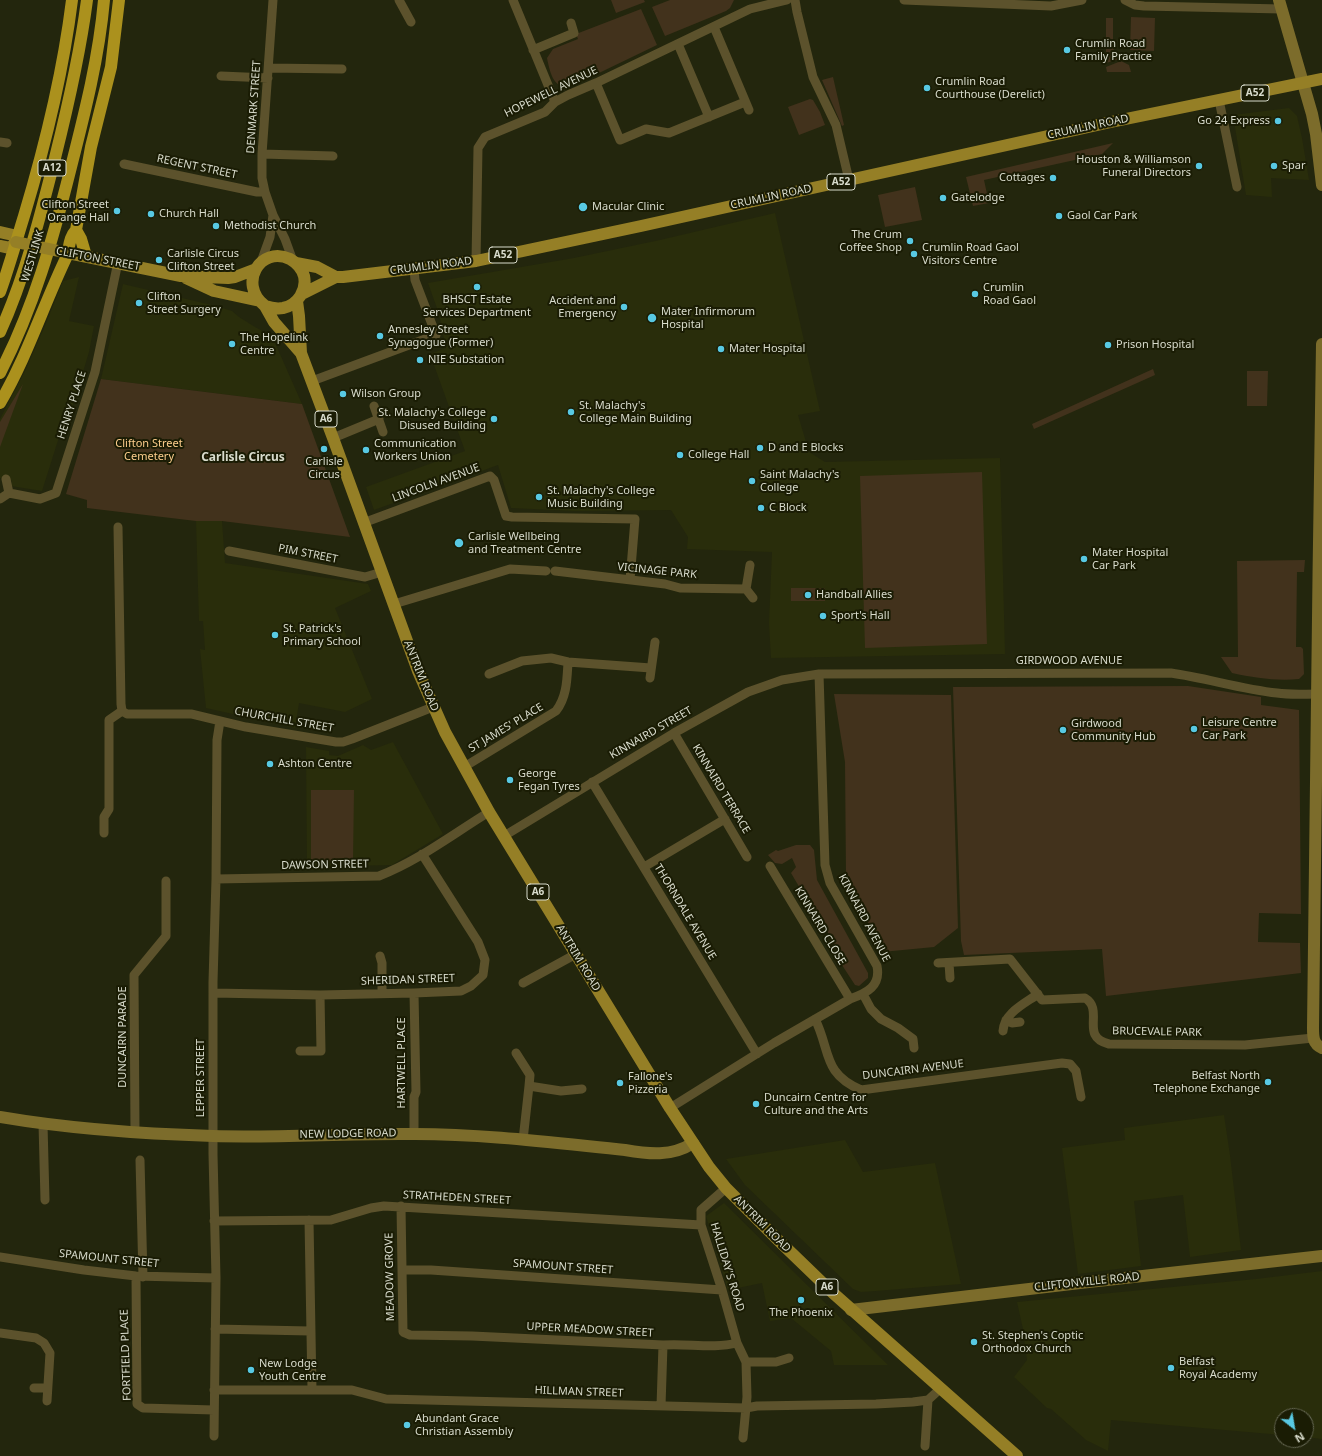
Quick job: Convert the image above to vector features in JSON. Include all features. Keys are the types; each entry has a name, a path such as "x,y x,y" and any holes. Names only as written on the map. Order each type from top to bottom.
{"highway":[{"path":"0,292 2,274 16,242 37,173 68,37 72,0"},
{"name":"WESTLINK","path":"0,332 15,296 38,223 48,185 75,76 83,34 86,0"},
{"name":"WESTLINK","path":"0,373 29,310 42,274 63,201 95,64 104,0"},
{"path":"0,403 16,374 31,340 54,282 68,253 71,236 76,230 91,147 111,67 119,0"},
{"path":"76,230 81,238 86,256"}],"main road":[{"name":"CRUMLIN ROAD","path":"294,262 317,267 336,276 343,277 476,261 1322,79"},
{"name":"CLIFTON STREET","path":"0,232 13,235 16,242"},
{"name":"CLIFTON STREET","path":"0,246 10,248 16,242"},
{"name":"CLIFTON STREET","path":"16,242 181,276 228,278 235,277 259,266"},
{"path":"259,266 269,258 277,256 285,257 294,262"},
{"name":"A6","path":"294,262 303,274 304,288 299,297"},
{"name":"A6","path":"259,266 253,277 252,286 255,294 263,304"},
{"name":"CLIFTON STREET","path":"181,276 214,292 263,304"},
{"name":"CRUMLIN ROAD","path":"299,297 336,276"},
{"path":"263,304 276,309 284,308 291,305 299,297"},
{"name":"ANTRIM ROAD","path":"299,297 301,353 334,438 363,522 418,671 433,707 489,812 670,1108 709,1167 726,1188 851,1310 1017,1456"},
{"name":"ANTRIM ROAD","path":"263,304 274,322 301,353"}],"street":[{"name":"DENMARK STREET","path":"273,0 262,154 262,178 264,192 272,215 285,239 294,262"},
{"path":"399,0 410,22"},
{"path":"513,0 555,102"},
{"name":"HOPEWELL AVENUE","path":"476,261 478,148 485,137 545,112 555,102 568,95 714,27 749,4 787,0"},
{"path":"795,0 812,77 836,125 849,180"},
{"path":"904,0 1051,6 1082,0"},
{"path":"1125,0 1135,5 1144,6 1281,5 1312,114 1322,185"},
{"path":"533,50 574,33 571,23"},
{"path":"714,27 749,110"},
{"path":"678,44 709,117"},
{"path":"269,68 342,69"},
{"path":"221,76 268,78"},
{"path":"596,83 620,140 646,129 670,133 745,102"},
{"path":"1219,100 1237,187"},
{"path":"262,154 333,156"},
{"name":"REGENT STREET","path":"124,164 257,192 264,192"},
{"name":"DENMARK STREET","path":"259,266 270,237 272,215"},
{"name":"HENRY PLACE","path":"9,493 40,499 56,493 95,372 118,262"},
{"path":"312,381 436,335 415,280 414,269"},
{"path":"1322,344 1313,1038 1317,1046 1322,1048"},
{"path":"374,406 383,432"},
{"path":"334,438 379,419"},
{"name":"LINCOLN AVENUE","path":"363,522 490,476 494,480 506,516 635,519 630,580"},
{"path":"0,499 9,493 6,479"},
{"path":"104,833 104,817 109,809 109,720 122,711 118,527"},
{"name":"PIM STREET","path":"229,551 365,577 382,572"},
{"path":"750,565 746,589 753,598"},
{"name":"VICINAGE PARK","path":"394,604 510,569 550,571 665,584 680,588 746,589"},
{"path":"650,678 655,642"},
{"path":"489,674 522,661 551,658 568,662 651,668"},
{"name":"ST JAMES' PLACE","path":"464,767 556,711 562,704 565,695 568,662"},
{"name":"GIRDWOOD AVENUE","path":"819,674 1171,673 1204,678 1277,694 1317,694"},
{"name":"KINNAIRD STREET","path":"504,836 674,733 748,692 782,680 819,674"},
{"name":"KINNAIRD AVENUE","path":"815,1019 850,999 863,994 874,985 879,974 877,966 830,883 825,865 819,674"},
{"name":"CHURCHILL STREET","path":"122,711 127,714 192,714 284,734 344,742 433,707"},
{"name":"LEPPER STREET","path":"214,1436 216,1278 213,1136 213,993 217,740 220,721"},
{"name":"KINNAIRD TERRACE","path":"674,733 747,857"},
{"name":"THORNDALE AVENUE","path":"592,782 757,1054"},
{"name":"DAWSON STREET","path":"216,879 379,876 390,872 422,854 489,812"},
{"path":"644,867 725,819"},
{"name":"SHERIDAN STREET","path":"213,993 320,995 461,991 471,986 482,975 485,960 478,942 422,854"},
{"name":"KINNAIRD CLOSE","path":"770,866 850,999"},
{"name":"DUNCAIRN PARADE","path":"135,1132 134,975 166,936 166,881"},
{"path":"523,983 576,954"},
{"path":"380,956 382,963 382,993"},
{"path":"938,963 1010,959 1038,994 1011,1013 1006,1020 1003,1031"},
{"path":"949,962 950,978"},
{"name":"HARTWELL PLACE","path":"414,992 416,1092 414,1097 414,1134"},
{"path":"863,994 871,1010 881,1019 898,1028 913,1039 914,1048"},
{"name":"BRUCEVALE PARK","path":"1038,994 1042,1000 1085,998 1090,1001 1093,1006 1094,1034 1101,1042 1109,1044 1245,1045 1313,1038"},
{"path":"300,1051 321,1051 320,995"},
{"path":"670,1108 815,1019"},
{"name":"DUNCAIRN AVENUE","path":"815,1019 832,1068 842,1079 861,1090 1062,1063 1070,1064 1076,1071 1081,1097"},
{"path":"1006,1020 1020,1022"},
{"path":"516,1053 530,1075 523,1140"},
{"path":"529,1086 561,1091 582,1089"},
{"name":"NEW LODGE ROAD","path":"0,1117 43,1124 135,1132 213,1136 414,1134 467,1135 625,1150 645,1154 665,1154 684,1149 693,1144"},
{"path":"43,1124 45,1200"},
{"path":"139,1276 140,1160"},
{"name":"HALLIDAY'S ROAD","path":"726,1188 701,1210 701,1225 737,1343 746,1362 747,1397 743,1438"},
{"name":"STRATHEDEN STREET","path":"214,1221 331,1220 371,1208 401,1206 701,1225"},
{"name":"MEADOW GROVE","path":"401,1206 403,1332 410,1335 441,1337"},
{"path":"309,1220 312,1390"},
{"name":"CLIFTONVILLE ROAD","path":"851,1310 1322,1256"},
{"name":"SPAMOUNT STREET","path":"0,1257 84,1270 139,1276 216,1278"},
{"name":"SPAMOUNT STREET","path":"402,1270 431,1270 722,1290"},
{"name":"FORTFIELD PLACE","path":"139,1276 137,1404 143,1408 214,1410"},
{"path":"215,1329 310,1331"},
{"path":"0,1333 36,1338 44,1343 50,1353 47,1401"},
{"name":"UPPER MEADOW STREET","path":"441,1337 472,1336 663,1346 673,1344 725,1346 737,1343"},
{"path":"661,1406 663,1346"},
{"path":"746,1362 776,1362 789,1358"},
{"path":"34,1388 47,1388"},
{"path":"925,1446 928,1400 940,1389"},
{"name":"HILLMAN STREET","path":"214,1390 352,1390 386,1398 746,1408 757,1406 876,1404 928,1400"}],"shaded area":[{"path":"1289,108 1297,116 1309,180 1271,178 1272,197 1246,195 1233,115"},
{"name":"Saint Malachy's College","path":"775,213 820,411 798,415 809,452 825,462 1000,458 1005,654 771,658 769,623 772,552 687,549 688,537 671,510 576,511 511,508 498,465 374,510 366,487 465,451 430,354 446,348 439,314 428,283 574,258 660,240"},
{"path":"79,277 69,321 94,326 89,352 65,432 61,431 42,491 11,486 12,481 0,478 0,419 25,371 63,281"},
{"path":"123,284 232,311 255,327 272,336 302,404 101,379"},
{"name":"St. Patrick's Primary School","path":"196,521 222,521 225,563 368,584 371,591 335,608 372,699 345,712 299,703 295,728 206,708 200,649 205,650 203,621 199,621"},
{"path":"393,742 443,834 392,865 307,867 306,747 329,751 329,755 338,756 363,745 371,750"},
{"path":"1224,1115 1241,1250 1190,1257 1183,1195 1134,1201 1141,1266 1078,1274 1062,1148 1125,1140 1124,1128"},
{"path":"845,1140 863,1172 935,1163 961,1284 861,1292 853,1289 745,1185 726,1159"},
{"path":"724,1203 888,1365 834,1365 831,1351 791,1318 770,1321 762,1283 728,1290 706,1216"},
{"name":"Belfast Royal Academy","path":"1322,1271 1322,1439 1314,1438 1314,1408 1274,1408 1274,1434 1111,1420 1108,1451 1086,1440 1051,1409 1047,1408 1014,1377 1027,1360 1023,1329 1017,1302 1256,1279"}],"green space":[{"path":"611,0 644,0 645,2 616,13"},
{"path":"670,0 734,0 730,8 726,11 665,36 652,7"},
{"path":"641,9 657,45 572,86 561,86 554,80 551,75 547,58 553,49 578,39 576,34"},
{"path":"1131,17 1155,18 1154,51 1130,50"},
{"path":"1106,18 1113,18 1113,48 1119,59 1106,63"},
{"path":"1121,61 1129,65 1131,72 1107,72 1106,67"},
{"path":"833,77 844,125 842,126 822,80"},
{"path":"810,99 813,100 820,112 825,125 799,135 788,107"},
{"path":"1113,143 1102,154 984,180 989,203 973,206 966,177"},
{"path":"915,187 922,220 885,227 878,195"},
{"path":"1153,369 1155,375 1034,429 1032,424"},
{"path":"1247,371 1268,371 1267,406 1247,406"},
{"name":"Clifton Street Cemetery","path":"101,379 302,404 350,537 222,521 196,521 87,508 87,500 66,494"},
{"path":"23,384 0,447 0,422"},
{"path":"982,472 987,644 865,648 860,476"},
{"path":"1305,560 1304,572 1297,572 1296,647 1301,647 1303,649 1304,674 1299,679 1282,680 1257,678 1232,673 1221,657 1238,657 1237,561"},
{"name":"Handball Allies","path":"791,588 825,588 825,601 791,601"},
{"path":"1188,686 1261,697 1261,705 1299,710 1301,914 1259,913 1258,942 1300,943 1301,973 1106,996 1102,949 964,955 961,941 953,687"},
{"path":"834,694 951,695 958,928 934,947 882,952 846,876 845,762"},
{"path":"311,790 354,790 353,861 311,861"},
{"path":"796,845 810,845 814,850 817,880 868,973 868,978 859,986 855,985 842,965 846,962 835,944 830,946 827,942 832,939 818,917 813,920 806,910 811,907 791,873 796,867 792,858 782,864 775,863 768,855 776,850 778,851"}],"place":[{"name":"Crumlin Road Family Practice","path":"1067,50"},
{"name":"Crumlin Road Courthouse (Derelict)","path":"927,88"},
{"name":"Go 24 Express","path":"1278,121"},
{"name":"Houston & Williamson Funeral Directors","path":"1199,166"},
{"name":"Spar","path":"1274,166"},
{"name":"Cottages","path":"1053,178"},
{"name":"Gatelodge","path":"943,198"},
{"name":"Macular Clinic","path":"583,207"},
{"name":"Clifton Street Orange Hall","path":"117,211"},
{"name":"Church Hall","path":"151,214"},
{"name":"Gaol Car Park","path":"1059,216"},
{"name":"Methodist Church","path":"216,226"},
{"name":"The Crum Coffee Shop","path":"910,241"},
{"name":"Crumlin Road Gaol Visitors Centre","path":"914,254"},
{"name":"Carlisle Circus Clifton Street","path":"159,260"},
{"name":"BHSCT Estate Services Department","path":"477,287"},
{"name":"Crumlin Road Gaol","path":"975,294"},
{"name":"Clifton Street Surgery","path":"139,303"},
{"name":"Accident and Emergency","path":"624,307"},
{"name":"Mater Infirmorum Hospital","path":"652,318"},
{"name":"Annesley Street Synagogue (Former)","path":"380,336"},
{"name":"The Hopelink Centre","path":"232,344"},
{"name":"Prison Hospital","path":"1108,345"},
{"name":"Mater Hospital","path":"721,349"},
{"name":"NIE Substation","path":"420,360"},
{"name":"Wilson Group","path":"343,394"},
{"name":"St. Malachy's College Main Building","path":"571,412"},
{"name":"St. Malachy's College Disused Building","path":"494,419"},
{"name":"D and E Blocks","path":"760,448"},
{"name":"Carlisle Circus","path":"324,449"},
{"name":"Communication Workers Union","path":"366,450"},
{"name":"College Hall","path":"680,455"},
{"name":"Saint Malachy's College","path":"752,481"},
{"name":"St. Malachy's College Music Building","path":"539,497"},
{"name":"C Block","path":"761,508"},
{"name":"Carlisle Wellbeing and Treatment Centre","path":"459,543"},
{"name":"Mater Hospital Car Park","path":"1084,559"},
{"name":"Handball Allies","path":"808,595"},
{"name":"Sport's Hall","path":"823,616"},
{"name":"St. Patrick's Primary School","path":"275,635"},
{"name":"Leisure Centre Car Park","path":"1194,729"},
{"name":"Girdwood Community Hub","path":"1063,730"},
{"name":"Ashton Centre","path":"270,764"},
{"name":"George Fegan Tyres","path":"510,780"},
{"name":"Belfast North Telephone Exchange","path":"1268,1082"},
{"name":"Fallone's Pizzeria","path":"620,1083"},
{"name":"Duncairn Centre for Culture and the Arts","path":"756,1104"},
{"name":"The Phoenix","path":"801,1300"},
{"name":"St. Stephen's Coptic Orthodox Church","path":"974,1342"},
{"name":"Belfast Royal Academy","path":"1171,1368"},
{"name":"New Lodge Youth Centre","path":"251,1370"},
{"name":"Abundant Grace Christian Assembly","path":"407,1425"}],"district":[{"name":"Carlisle Circus","path":"243,458"}]}
